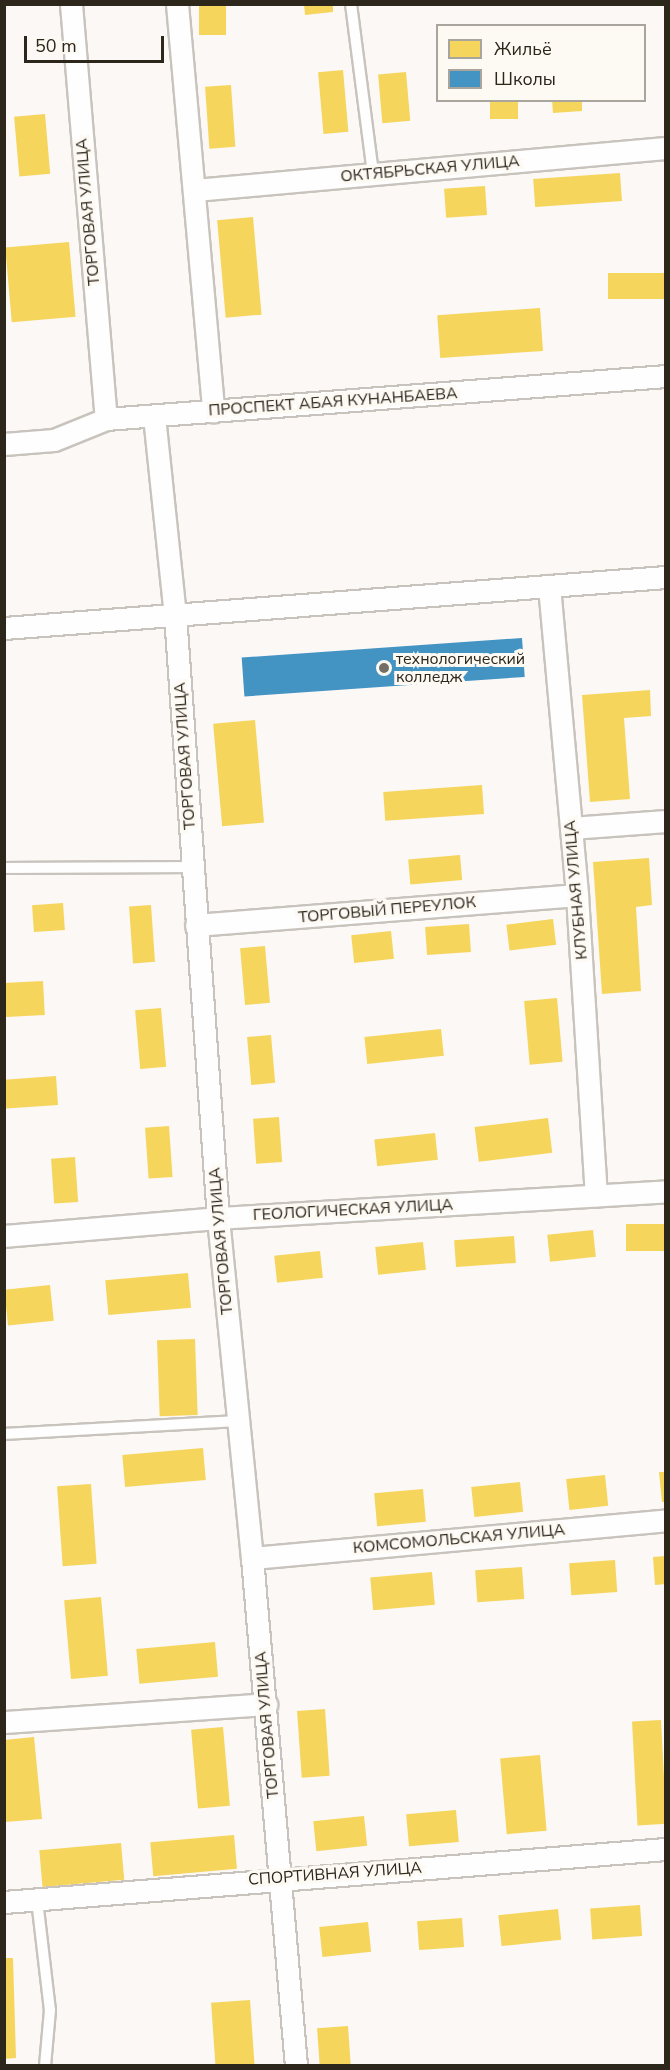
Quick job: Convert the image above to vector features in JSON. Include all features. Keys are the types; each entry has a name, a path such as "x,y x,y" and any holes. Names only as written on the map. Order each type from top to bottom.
{"street":[{"name":"ТОРГОВАЯ УЛИЦА","path":"71,4 106,419"},
{"path":"177,4 213,411"},
{"name":"ОКТЯБРЬСКАЯ УЛИЦА","path":"194,190 666,148"},
{"name":"ПРОСПЕКТ АБАЯ КУНАНБАЕВА","path":"4,444 54,440 106,419 666,376"},
{"name":"ТОРГОВАЯ УЛИЦА","path":"154,416 175,615 218,1218 266,1704 296,2066"},
{"path":"4,628 666,577"},
{"name":"КЛУБНАЯ УЛИЦА","path":"549,586 577,895 596,1195"},
{"path":"571,828 666,820"},
{"name":"ТОРГОВЫЙ ПЕРЕУЛОК","path":"196,925 577,895"},
{"name":"ГЕОЛОГИЧЕСКАЯ УЛИЦА","path":"4,1236 218,1218 666,1191"},
{"name":"КОМСОМОЛЬСКАЯ УЛИЦА","path":"252,1557 666,1520"},
{"path":"4,1722 266,1704"},
{"name":"СПОРТИВНАЯ УЛИЦА","path":"4,1902 281,1878 666,1849"}],"lane":[{"path":"351,4 373,174"},
{"path":"4,868 192,867"},
{"path":"4,1434 238,1421"},
{"path":"37,1899 50,2010 45,2066"}],"building: Жильё":[{"path":"199,4 226,4 226,35 199,35"},
{"path":"304,4 333,4 333,12 305,15"},
{"path":"343,70 348,132 323,134 318,72"},
{"path":"406,72 410,121 382,123 378,74"},
{"path":"231,85 235,147 209,149 205,87"},
{"path":"490,102 518,102 518,119 490,119"},
{"path":"552,102 582,102 582,111 553,113"},
{"path":"45,114 50,174 19,176 14,117"},
{"path":"620,173 622,201 535,207 533,179"},
{"path":"485,186 487,215 446,218 444,189"},
{"path":"253,217 262,315 226,318 217,220"},
{"path":"69,242 76,317 12,322 5,248"},
{"path":"608,273 666,273 666,299 608,299"},
{"path":"540,308 543,351 440,358 437,315"},
{"path":"650,690 651,716 624,718 630,799 590,802 582,695"},
{"path":"255,720 264,823 222,826 213,724"},
{"path":"482,785 484,814 385,821 383,792"},
{"path":"460,855 462,880 410,884 408,860"},
{"path":"649,858 652,905 636,907 641,991 602,994 593,862"},
{"path":"63,903 65,930 34,932 32,905"},
{"path":"151,905 155,962 133,963 129,907"},
{"path":"553,919 556,945 510,951 506,925"},
{"path":"469,924 471,952 427,955 425,927"},
{"path":"391,931 394,959 354,963 351,935"},
{"path":"265,946 270,1003 245,1005 240,948"},
{"path":"43,981 45,1015 6,1017 4,983"},
{"path":"557,998 563,1062 530,1065 524,1001"},
{"path":"161,1008 166,1067 140,1069 135,1010"},
{"path":"441,1029 444,1056 367,1064 364,1037"},
{"path":"271,1035 275,1083 251,1085 247,1037"},
{"path":"56,1076 58,1105 6,1109 4,1080"},
{"path":"279,1117 282,1162 256,1164 253,1119"},
{"path":"548,1118 552,1153 479,1162 475,1127"},
{"path":"169,1126 173,1177 149,1179 145,1128"},
{"path":"435,1133 438,1160 377,1166 374,1139"},
{"path":"75,1157 78,1202 54,1204 51,1159"},
{"path":"626,1224 666,1224 666,1251 626,1251"},
{"path":"593,1230 596,1257 550,1262 547,1235"},
{"path":"514,1236 516,1263 456,1267 454,1240"},
{"path":"423,1242 426,1270 378,1275 375,1247"},
{"path":"320,1251 323,1278 277,1283 274,1256"},
{"path":"188,1273 191,1308 108,1315 105,1280"},
{"path":"50,1285 54,1321 8,1326 4,1290"},
{"path":"195,1339 198,1415 160,1416 157,1340"},
{"path":"203,1448 206,1480 125,1487 122,1455"},
{"path":"659,1472 666,1472 666,1502 662,1502"},
{"path":"605,1475 608,1506 569,1510 566,1479"},
{"path":"520,1482 523,1512 474,1517 471,1487"},
{"path":"91,1484 97,1564 63,1566 57,1486"},
{"path":"423,1489 426,1522 377,1526 374,1493"},
{"path":"666,1556 666,1584 655,1585 653,1557"},
{"path":"615,1560 617,1592 571,1595 569,1563"},
{"path":"522,1567 524,1599 477,1602 475,1570"},
{"path":"432,1572 435,1605 373,1610 370,1577"},
{"path":"101,1597 108,1676 71,1679 64,1600"},
{"path":"215,1642 218,1677 139,1684 136,1649"},
{"path":"325,1709 330,1776 302,1778 297,1711"},
{"path":"661,1720 666,1824 637,1825 632,1722"},
{"path":"223,1727 230,1806 198,1808 191,1730"},
{"path":"34,1737 42,1819 5,1822 4,1740"},
{"path":"540,1755 547,1831 507,1834 500,1758"},
{"path":"456,1810 459,1842 409,1846 406,1814"},
{"path":"364,1816 367,1846 316,1851 313,1821"},
{"path":"234,1835 237,1869 153,1876 150,1842"},
{"path":"121,1843 124,1880 43,1887 39,1850"},
{"path":"640,1905 642,1936 592,1939 590,1908"},
{"path":"558,1909 561,1940 502,1946 498,1915"},
{"path":"462,1918 464,1947 419,1950 417,1921"},
{"path":"368,1922 371,1952 322,1957 319,1927"},
{"path":"4,1958 13,1958 16,2058 4,2059"},
{"path":"250,2000 255,2066 216,2066 211,2003"},
{"path":"348,2026 351,2066 320,2066 317,2028"}],"building: Школы":[{"name":"технологический колледж","path":"522,638 525,677 244,697 242,658"}],"place":[{"name":"технологический колледж","path":"384,668"}]}
